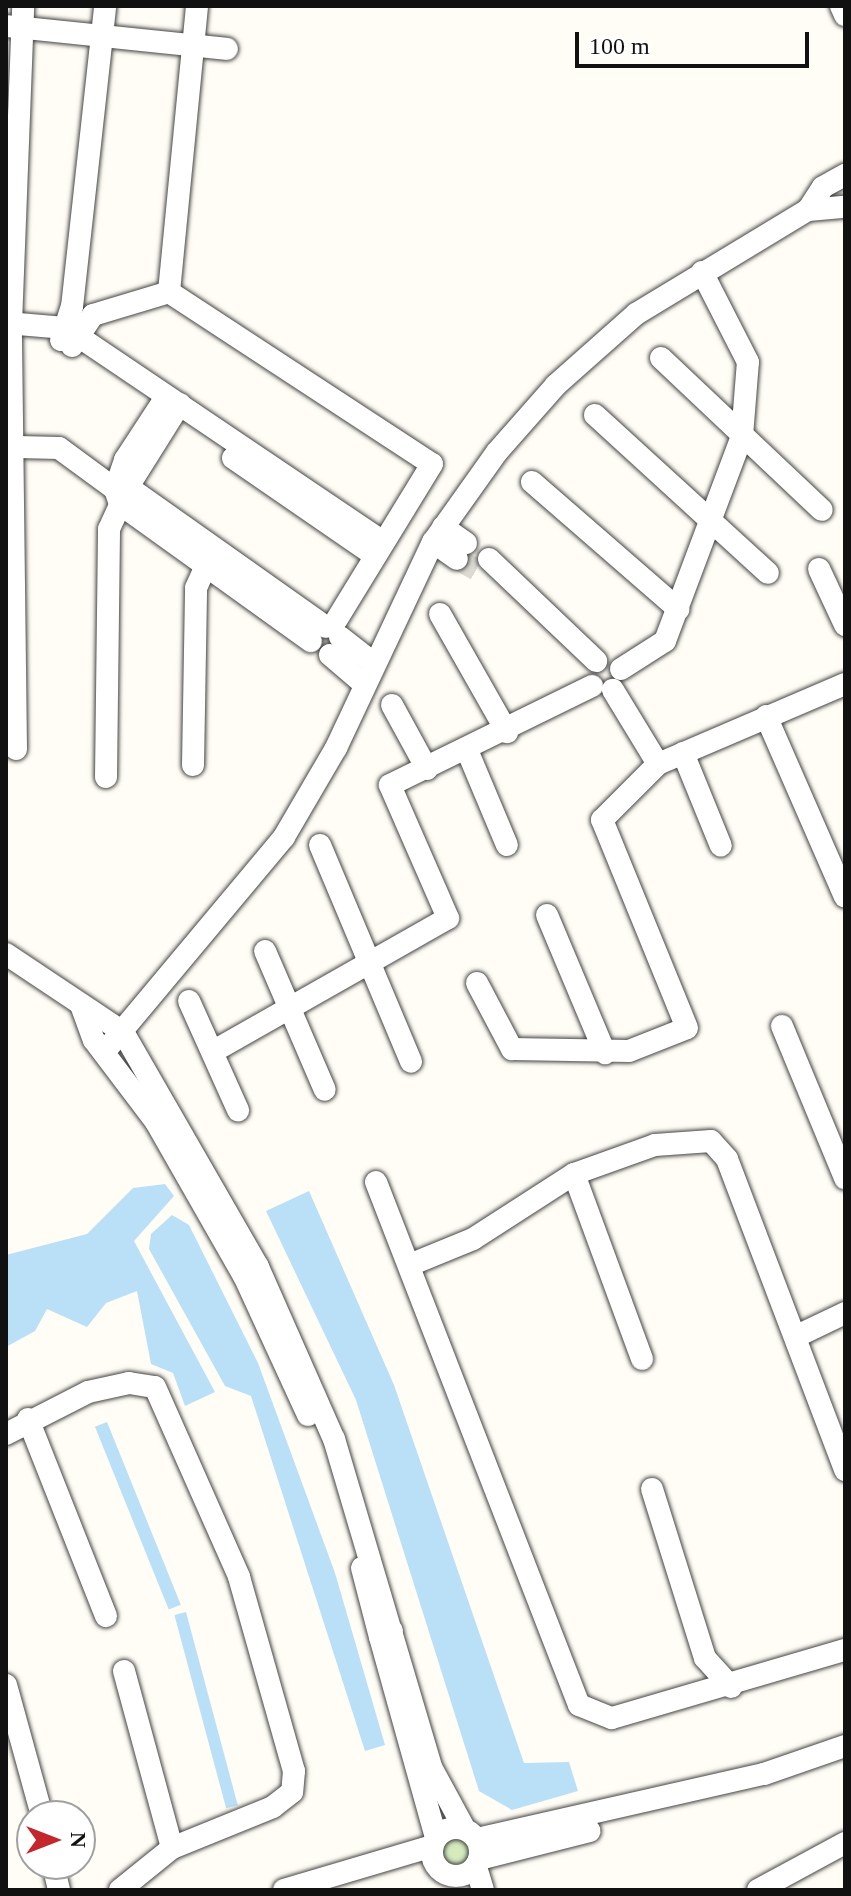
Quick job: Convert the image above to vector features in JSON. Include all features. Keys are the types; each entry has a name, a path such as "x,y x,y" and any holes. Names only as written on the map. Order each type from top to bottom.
{"street":[{"path":"69,337 105,6"},
{"path":"169,292 197,6"},
{"path":"841,6 845,15"},
{"path":"16,749 18,447 8,330 17,19 227,49"},
{"path":"808,210 823,187 845,175"},
{"path":"106,1050 284,837 336,748 372,662 438,534 556,385 636,314 702,272 808,210 845,207"},
{"path":"214,1051 367,960 448,918 390,785 612,686 665,641 742,436 748,362 702,272"},
{"path":"69,337 93,315 169,292"},
{"path":"169,292 432,464"},
{"path":"8,330 69,337 378,548"},
{"path":"661,358 822,510"},
{"path":"106,777 109,529 121,493 169,407"},
{"path":"595,415 768,573"},
{"path":"329,636 378,548 446,446"},
{"path":"18,447 59,448 208,561 372,662"},
{"path":"532,482 678,609"},
{"path":"438,534 461,551"},
{"path":"193,765 196,588 208,561"},
{"path":"490,569 596,661 589,670 612,686 658,764"},
{"path":"819,569 845,625"},
{"path":"440,614 507,732"},
{"path":"329,636 364,684"},
{"path":"477,983 512,1049 605,1053 687,1028 602,820 658,764 845,684"},
{"path":"392,705 427,769"},
{"path":"766,716 845,897"},
{"path":"467,750 507,845"},
{"path":"683,753 721,846"},
{"path":"320,845 411,1062"},
{"path":"547,915 605,1053"},
{"path":"265,951 325,1090"},
{"path":"6,954 123,1032 190,1161 293,1339 334,1439 389,1636 435,1778 474,1848 483,1890"},
{"path":"189,1001 238,1110"},
{"path":"81,1005 106,1050 190,1161"},
{"path":"782,1026 845,1178"},
{"path":"412,1264 473,1239 574,1174 655,1145 711,1141 727,1159 797,1336 845,1470"},
{"path":"574,1174 642,1359"},
{"path":"376,1182 412,1264 579,1705 612,1718 731,1687 845,1650"},
{"path":"797,1336 845,1313"},
{"path":"6,1434 28,1419 88,1392 129,1383 155,1387 239,1577 294,1771 292,1792 273,1807 172,1848 120,1890"},
{"path":"28,1419 106,1616"},
{"path":"652,1489 705,1658 731,1687"},
{"path":"389,1636 434,1842 447,1878"},
{"path":"124,1671 172,1848"},
{"path":"6,1685 38,1800"},
{"path":"447,1878 474,1848 764,1774 845,1746"},
{"path":"284,1890 367,1870 434,1842 474,1848 845,1759"},
{"path":"758,1890 845,1843"},
{"path":"367,1870 447,1878"}],"green space":[{"path":"455,1828 467,1834 473,1846 467,1858 455,1864 443,1858 437,1846 443,1834"}],"water":[{"path":"165,1184 174,1196 134,1241 215,1392 185,1406 173,1373 151,1364 137,1291 106,1303 87,1327 47,1309 35,1331 6,1347 6,1255 87,1234 133,1188"},
{"path":"309,1191 394,1385 524,1763 569,1762 578,1791 512,1810 479,1791 356,1400 266,1211"},
{"path":"172,1215 189,1225 258,1363 335,1573 385,1745 365,1751 251,1396 225,1386 149,1249 151,1234"},
{"path":"107,1422 181,1605 169,1610 95,1427"},
{"path":"186,1612 238,1805 226,1808 174,1615"}],"tunnel":[{"path":"457,559 480,572"},
{"path":"321,648 337,619"}]}
